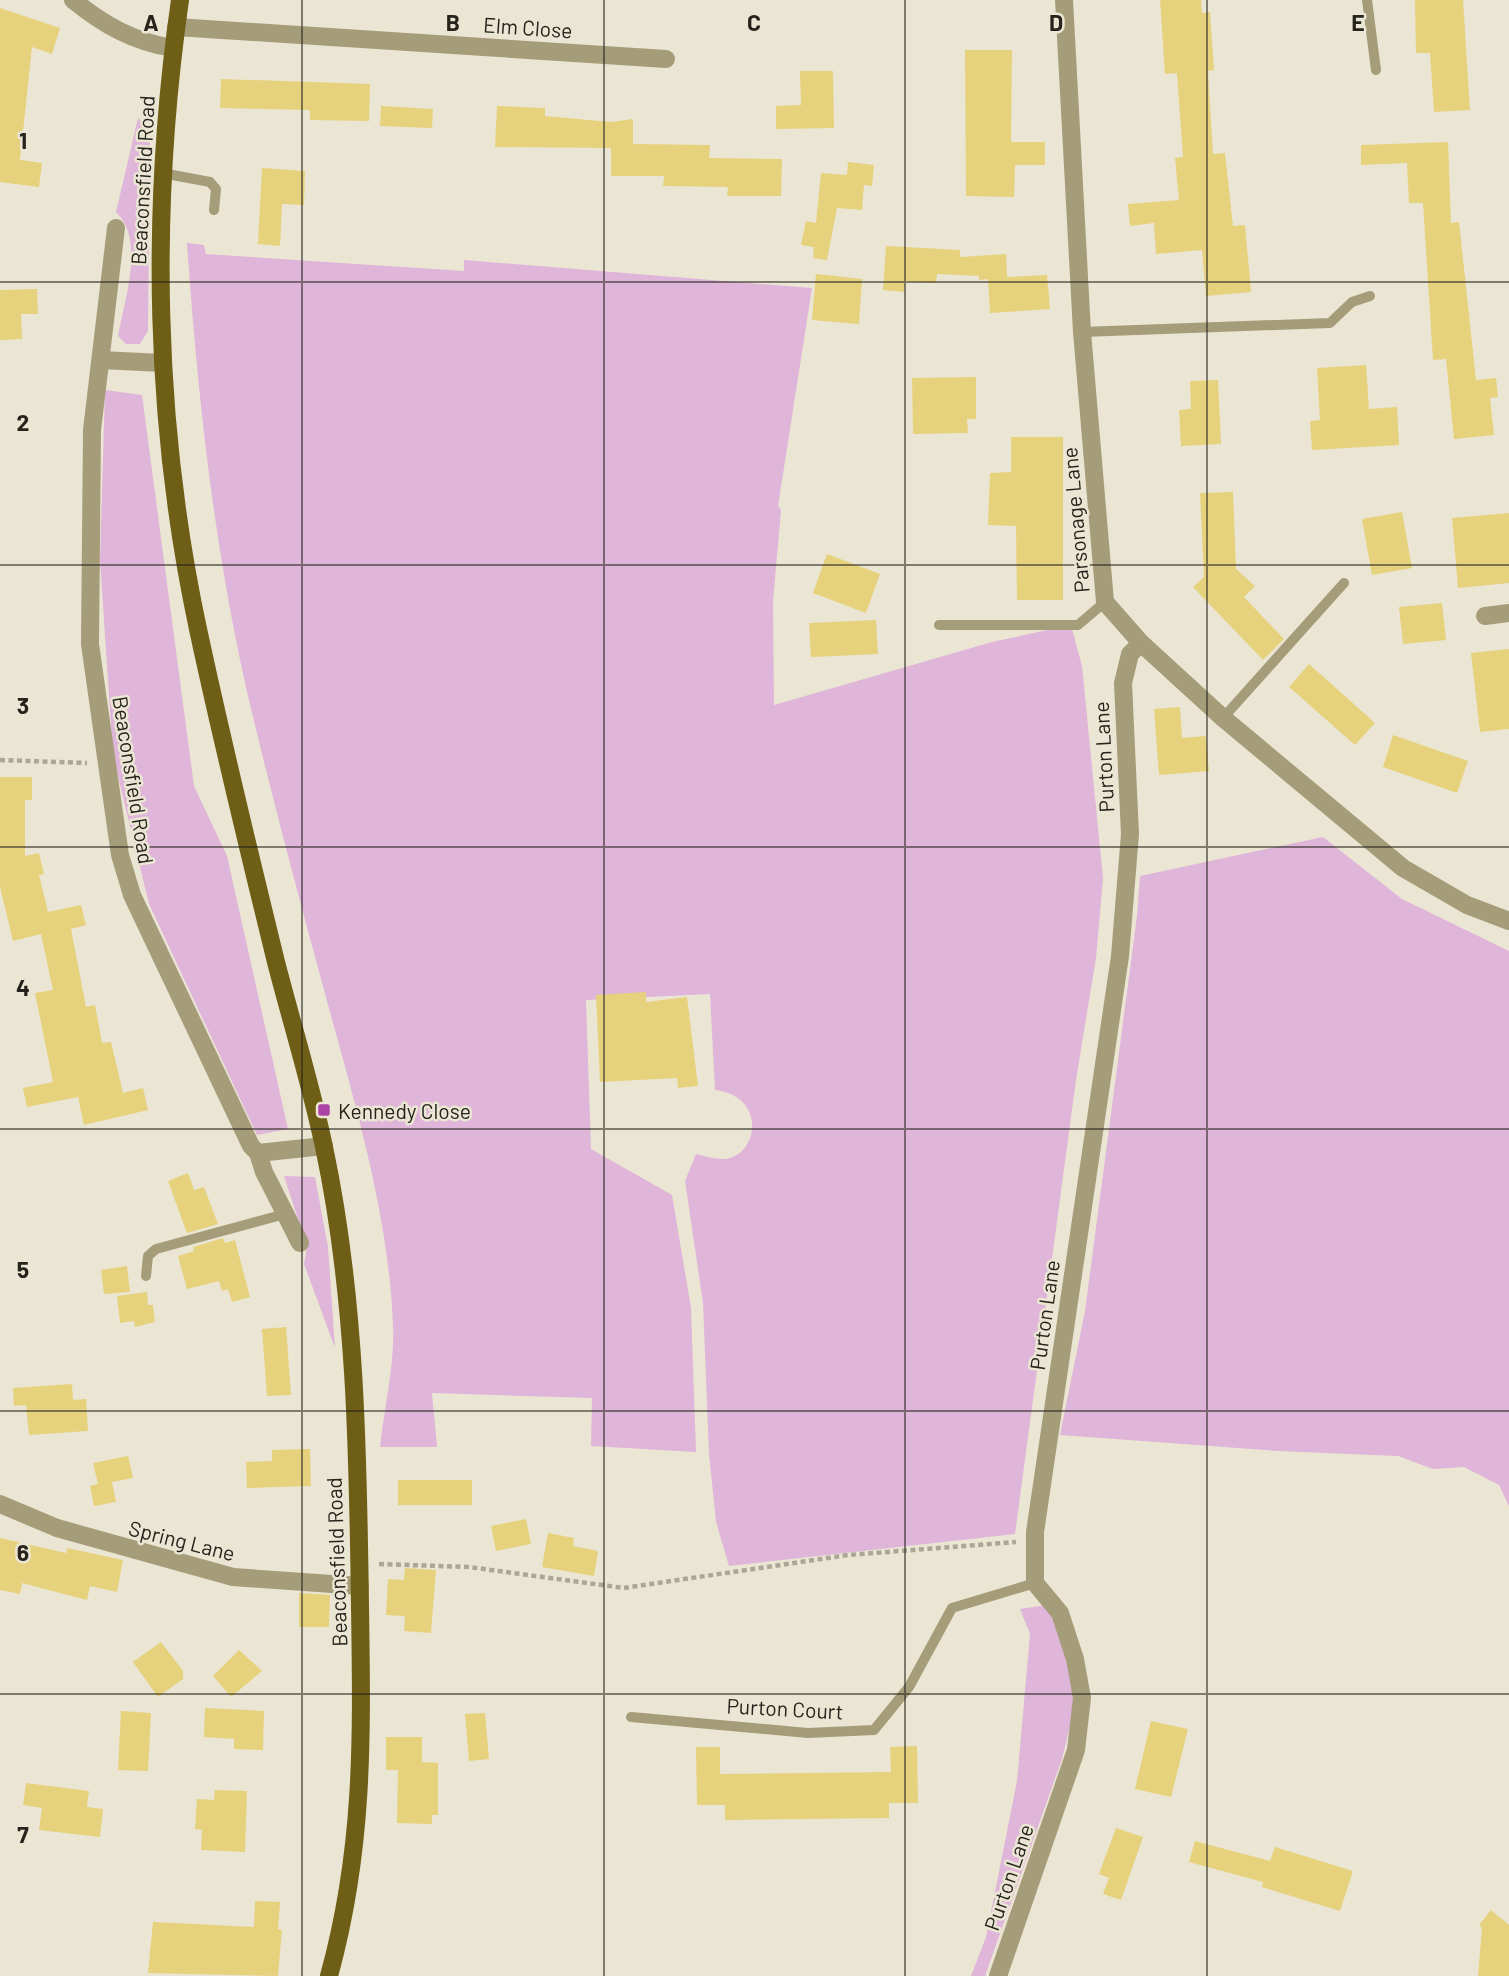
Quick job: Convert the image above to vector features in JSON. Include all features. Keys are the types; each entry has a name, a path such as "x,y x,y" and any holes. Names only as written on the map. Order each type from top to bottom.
{"main road":[{"name":"Beaconsfield Road","path":"180,0 161,173 162,363 176,499 197,625 276,962 324,1146 342,1255 351,1351 360,1586 362,1762 352,1878 329,1976"}],"street":[{"path":"72,0 118,33 142,43 173,48"},
{"name":"Parsonage Lane","path":"1064,0 1082,332 1105,602 1141,643 1223,718 1403,868 1467,905 1509,921"},
{"name":"Elm Close","path":"176,27 667,59"},
{"name":"Beaconsfield Road","path":"116,228 92,430 90,643 120,855 132,895 219,1085 251,1146 258,1153 300,1243"},
{"path":"101,360 162,363"},
{"path":"1485,616 1509,614"},
{"name":"Purton Lane","path":"998,1976 1076,1750 1082,1698 1075,1659 1060,1613 1035,1583 1035,1540 1120,956 1129,834 1123,684 1130,654 1141,643"},
{"path":"258,1153 324,1146"},
{"name":"Spring Lane","path":"0,1504 57,1528 233,1577 360,1586"}],"lane":[{"path":"1367,0 1376,69"},
{"path":"161,173 210,182 216,189 214,211"},
{"path":"1082,332 1330,323 1352,302 1370,296"},
{"path":"1223,718 1344,583"},
{"path":"939,625 1079,625 1105,602"},
{"path":"146,1276 148,1256 156,1249 285,1214"},
{"name":"Purton Court","path":"631,1717 808,1733 874,1730 909,1687 952,1608 1035,1583"}],"path":[{"path":"0,760 107,764"},
{"path":"359,1564 469,1567 624,1588 848,1555 1035,1540"}],"shaded area":[{"path":"138,118 150,129 148,331 140,344 126,344 118,336 128,289 130,239 125,224 116,212"},
{"path":"187,243 204,245 206,254 464,271 464,260 812,288 778,506 781,510 773,602 774,705 992,642 1071,625 1082,666 1103,878 1096,958 1076,1080 1015,1534 729,1566 716,1522 709,1454 703,1303 685,1181 696,1154 724,1159 736,1155 745,1148 752,1126 750,1114 743,1103 732,1095 715,1090 710,994 586,1000 591,1149 672,1195 691,1308 696,1452 591,1446 592,1398 432,1393 437,1447 380,1447 393,1340 386,1248 363,1134 281,830 239,655 210,479"},
{"path":"105,390 142,395 194,786 227,856 288,1129 257,1135 149,904 113,756 100,560"},
{"path":"1323,837 1402,899 1509,951 1509,1506 1499,1485 1464,1467 1433,1469 1398,1456 1278,1451 1060,1435 1085,1311 1140,876"},
{"path":"284,1176 315,1177 328,1247 335,1348 304,1264 307,1247"},
{"path":"1046,1605 1062,1630 1076,1702 1062,1759 985,1976 971,1976 986,1937 1017,1781 1030,1634 1020,1609"}],"building":[{"path":"1160,0 1201,0 1202,13 1210,12 1214,70 1208,71 1213,154 1225,153 1233,226 1245,225 1251,292 1206,296 1202,250 1156,254 1154,223 1130,226 1128,204 1179,200 1175,158 1183,157 1177,73 1165,74"},
{"path":"1415,0 1463,0 1470,110 1434,112 1430,53 1416,53"},
{"path":"0,8 60,28 52,54 32,47 20,160 42,163 39,187 0,182"},
{"path":"965,50 1012,50 1011,142 1045,142 1045,165 1015,165 1014,197 966,196"},
{"path":"800,71 833,71 834,128 776,129 776,106 801,105"},
{"path":"221,79 370,84 369,121 310,120 310,110 220,108"},
{"path":"381,106 433,109 432,128 380,126"},
{"path":"497,106 545,108 545,116 611,122 633,119 633,144 710,145 709,158 782,159 781,196 727,196 728,187 663,186 664,176 611,176 611,148 495,147"},
{"path":"1448,142 1451,223 1459,222 1476,380 1496,378 1498,397 1490,398 1494,435 1454,439 1446,359 1433,360 1423,203 1409,203 1407,163 1361,165 1361,145"},
{"path":"848,162 874,165 872,186 864,185 862,210 837,208 827,260 813,258 814,247 801,245 806,221 816,223 821,173 847,175"},
{"path":"262,168 305,171 304,205 282,204 280,246 258,244"},
{"path":"886,246 960,250 960,257 1006,254 1007,277 1047,275 1050,309 990,313 988,279 979,280 979,276 937,274 936,283 905,281 904,292 883,290"},
{"path":"816,274 862,279 859,324 812,320"},
{"path":"37,289 38,314 21,314 22,339 0,340 0,290"},
{"path":"1366,365 1369,409 1397,407 1399,445 1312,450 1310,421 1320,420 1317,368"},
{"path":"976,377 976,419 967,419 968,433 913,434 912,378"},
{"path":"1218,380 1221,444 1181,446 1179,410 1191,409 1190,381"},
{"path":"1011,437 1063,437 1063,600 1017,600 1016,526 988,525 990,473 1011,472"},
{"path":"1233,492 1236,569 1255,586 1244,597 1284,639 1263,660 1193,587 1204,577 1200,493"},
{"path":"1402,512 1412,568 1372,575 1362,519"},
{"path":"1509,513 1509,583 1458,588 1452,518"},
{"path":"827,554 880,574 866,613 813,593"},
{"path":"1442,603 1446,640 1403,644 1399,607"},
{"path":"876,620 878,654 811,657 809,623"},
{"path":"1509,649 1509,729 1480,732 1471,653"},
{"path":"1309,664 1375,723 1355,745 1289,687"},
{"path":"1180,707 1182,738 1206,736 1209,771 1159,775 1154,709"},
{"path":"1393,735 1468,761 1457,793 1383,767"},
{"path":"0,777 32,777 32,800 25,800 25,856 39,853 44,874 39,875 48,912 81,905 86,925 71,929 86,1007 95,1005 102,1043 111,1042 123,1093 143,1088 148,1110 84,1125 78,1097 27,1107 23,1088 53,1082 35,993 53,990 41,934 13,941 0,887"},
{"path":"646,992 646,1002 687,997 698,1086 678,1088 677,1078 600,1082 596,995"},
{"path":"188,1173 194,1190 204,1187 218,1224 187,1233 168,1181"},
{"path":"223,1238 225,1243 235,1240 250,1297 232,1302 228,1289 222,1291 219,1281 187,1289 178,1256 194,1251 193,1247"},
{"path":"127,1266 130,1292 104,1294 101,1270"},
{"path":"147,1292 148,1305 153,1305 155,1322 135,1327 134,1321 120,1323 117,1296"},
{"path":"286,1327 291,1395 267,1396 262,1329"},
{"path":"72,1384 73,1400 86,1399 88,1431 29,1435 26,1405 14,1406 13,1388"},
{"path":"310,1449 311,1486 247,1488 246,1462 272,1461 272,1450"},
{"path":"128,1456 133,1478 112,1482 116,1502 94,1506 90,1486 98,1484 93,1463"},
{"path":"398,1480 472,1480 472,1505 398,1505"},
{"path":"526,1519 531,1544 496,1551 491,1526"},
{"path":"548,1533 574,1538 573,1546 598,1551 594,1576 542,1567"},
{"path":"0,1538 66,1553 67,1548 123,1560 117,1592 90,1586 87,1600 22,1583 20,1594 0,1590"},
{"path":"405,1568 436,1570 431,1633 404,1631 405,1616 386,1615 388,1579 404,1580"},
{"path":"299,1593 330,1595 329,1627 299,1627"},
{"path":"161,1642 183,1671 183,1679 158,1697 133,1662"},
{"path":"239,1650 262,1671 231,1697 213,1676"},
{"path":"205,1708 264,1711 263,1750 234,1749 234,1739 204,1737"},
{"path":"121,1711 151,1713 148,1771 118,1770"},
{"path":"485,1713 489,1759 469,1761 465,1714"},
{"path":"1151,1721 1188,1729 1171,1797 1135,1789"},
{"path":"386,1737 422,1737 422,1762 438,1763 438,1815 432,1815 432,1824 397,1823 398,1770 386,1770"},
{"path":"917,1746 918,1803 889,1803 889,1818 725,1820 725,1805 697,1805 696,1747 720,1747 720,1774 891,1772 890,1747"},
{"path":"26,1783 89,1791 87,1807 103,1809 100,1837 39,1830 42,1808 23,1805"},
{"path":"215,1790 247,1791 245,1852 201,1850 202,1830 195,1829 197,1799 214,1800"},
{"path":"1116,1828 1143,1837 1121,1900 1103,1894 1109,1878 1099,1874"},
{"path":"1195,1841 1270,1861 1275,1847 1353,1871 1340,1911 1262,1887 1263,1882 1189,1862"},
{"path":"255,1901 280,1902 278,1929 282,1930 278,1976 148,1973 153,1922 254,1927"},
{"path":"1491,1910 1509,1925 1509,1976 1478,1976 1482,1928 1479,1925"}],"place":[{"name":"Kennedy Close","path":"324,1110"}]}
